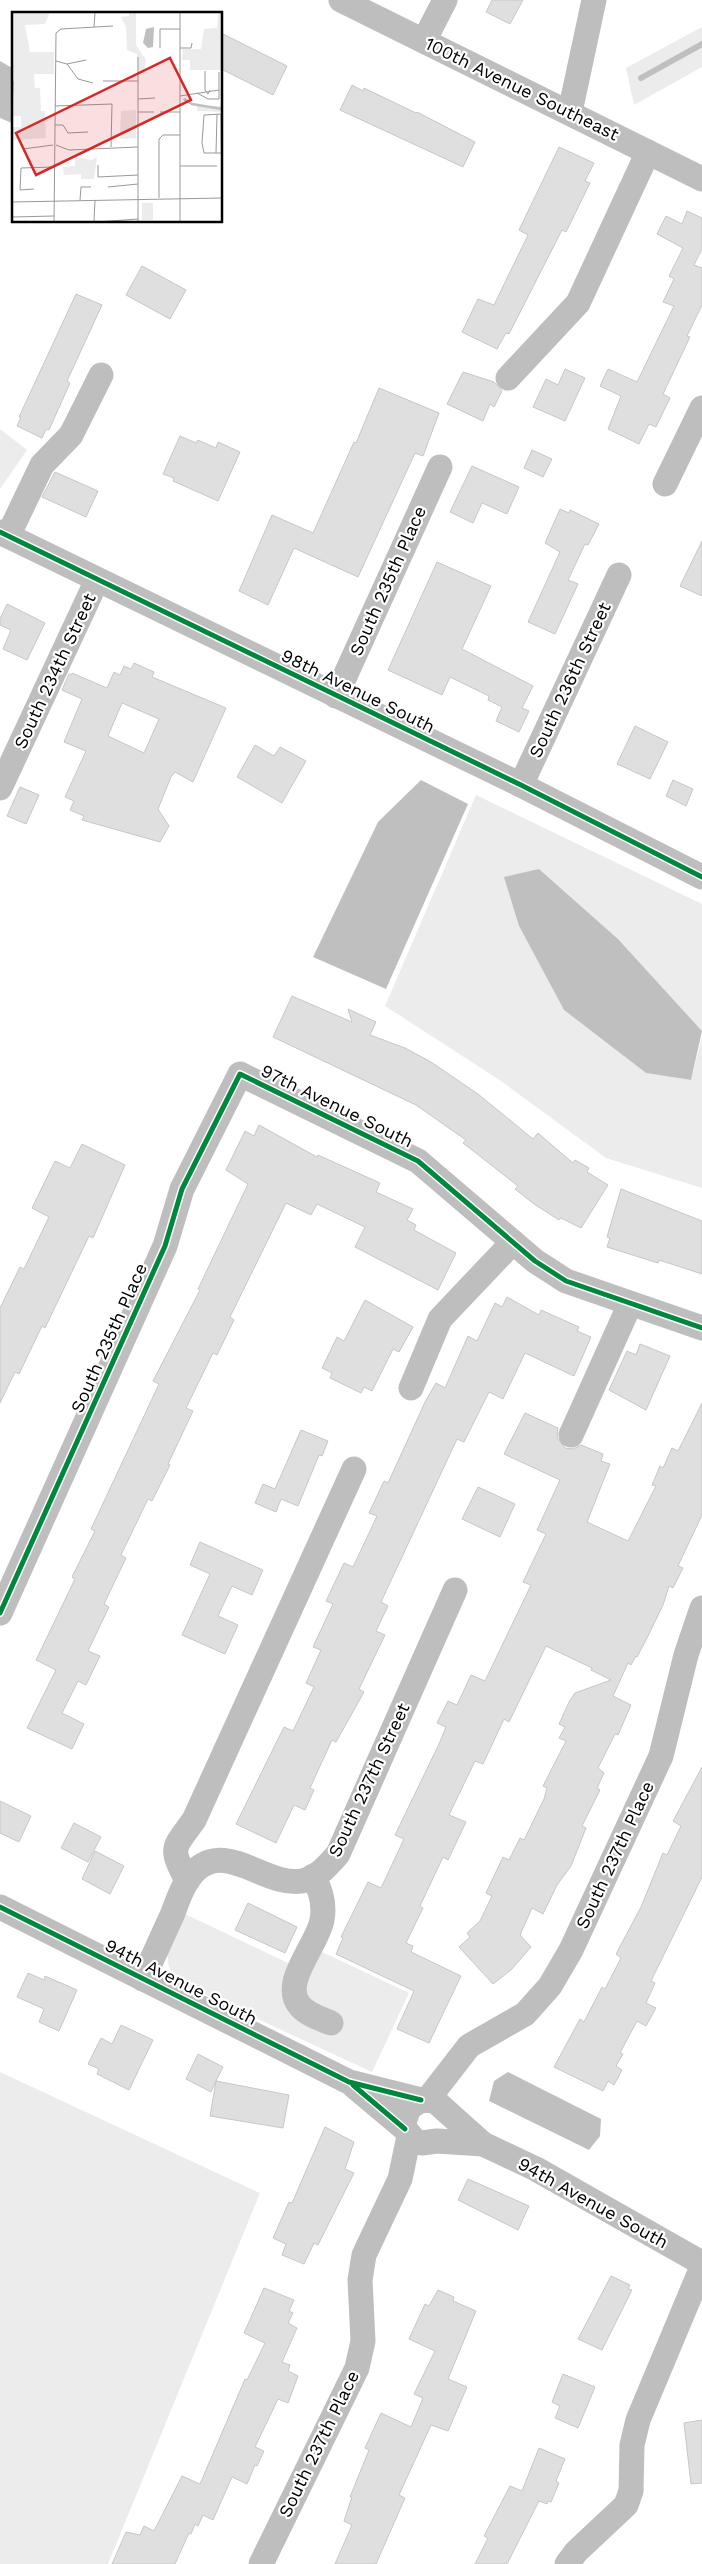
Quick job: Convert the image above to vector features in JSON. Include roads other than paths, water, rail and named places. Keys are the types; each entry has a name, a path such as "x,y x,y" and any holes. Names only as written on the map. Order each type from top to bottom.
{"street":[{"name":"100th Avenue Southeast","path":"341,0 702,178"},
{"path":"424,41 445,0"},
{"path":"570,112 594,0"},
{"path":"508,378 578,304 648,152"},
{"path":"4,534 42,465 71,436 101,375"},
{"path":"665,484 702,408"},
{"name":"South 235th Place","path":"336,696 440,467"},
{"name":"98th Avenue South","path":"4,534 521,785 702,877"},
{"name":"South 236th Street","path":"521,785 619,575"},
{"name":"South 234th Street","path":"0,788 97,580"},
{"name":"South 235th Place","path":"0,1613 165,1246 182,1189 240,1074"},
{"name":"97th Avenue South","path":"240,1074 418,1161 535,1261 566,1281 702,1328"},
{"path":"411,1388 440,1319 513,1242"},
{"path":"571,1435 630,1304"},
{"path":"187,1881 174,1855 177,1843 194,1820 354,1469"},
{"name":"South 237th Street","path":"313,1876 322,1871 338,1854 455,1590"},
{"name":"South 237th Place","path":"434,2104 460,2057 469,2046 525,2014 550,1986 570,1950 661,1756 686,1656 702,1608"},
{"path":"143,1979 187,1881 199,1868 217,1860 233,1862 282,1879 302,1881 313,1876 322,1897 322,1921 296,1978 294,1991 299,2005 305,2011 331,2023"},
{"name":"94th Avenue South","path":"0,1907 349,2082 420,2137 483,2144"},
{"name":"94th Avenue South","path":"349,2082 434,2104 483,2144 536,2168 702,2265"},
{"path":"434,2104 448,2127 420,2137 404,2122 409,2108 434,2104"},
{"name":"South 237th Place","path":"261,2564 357,2368 363,2341 360,2280 364,2254 420,2137"},
{"path":"567,2564 576,2552 626,2505 631,2491 630,2456 638,2420 702,2265"}],"waterway":[{"path":"641,78 702,44"}]}
